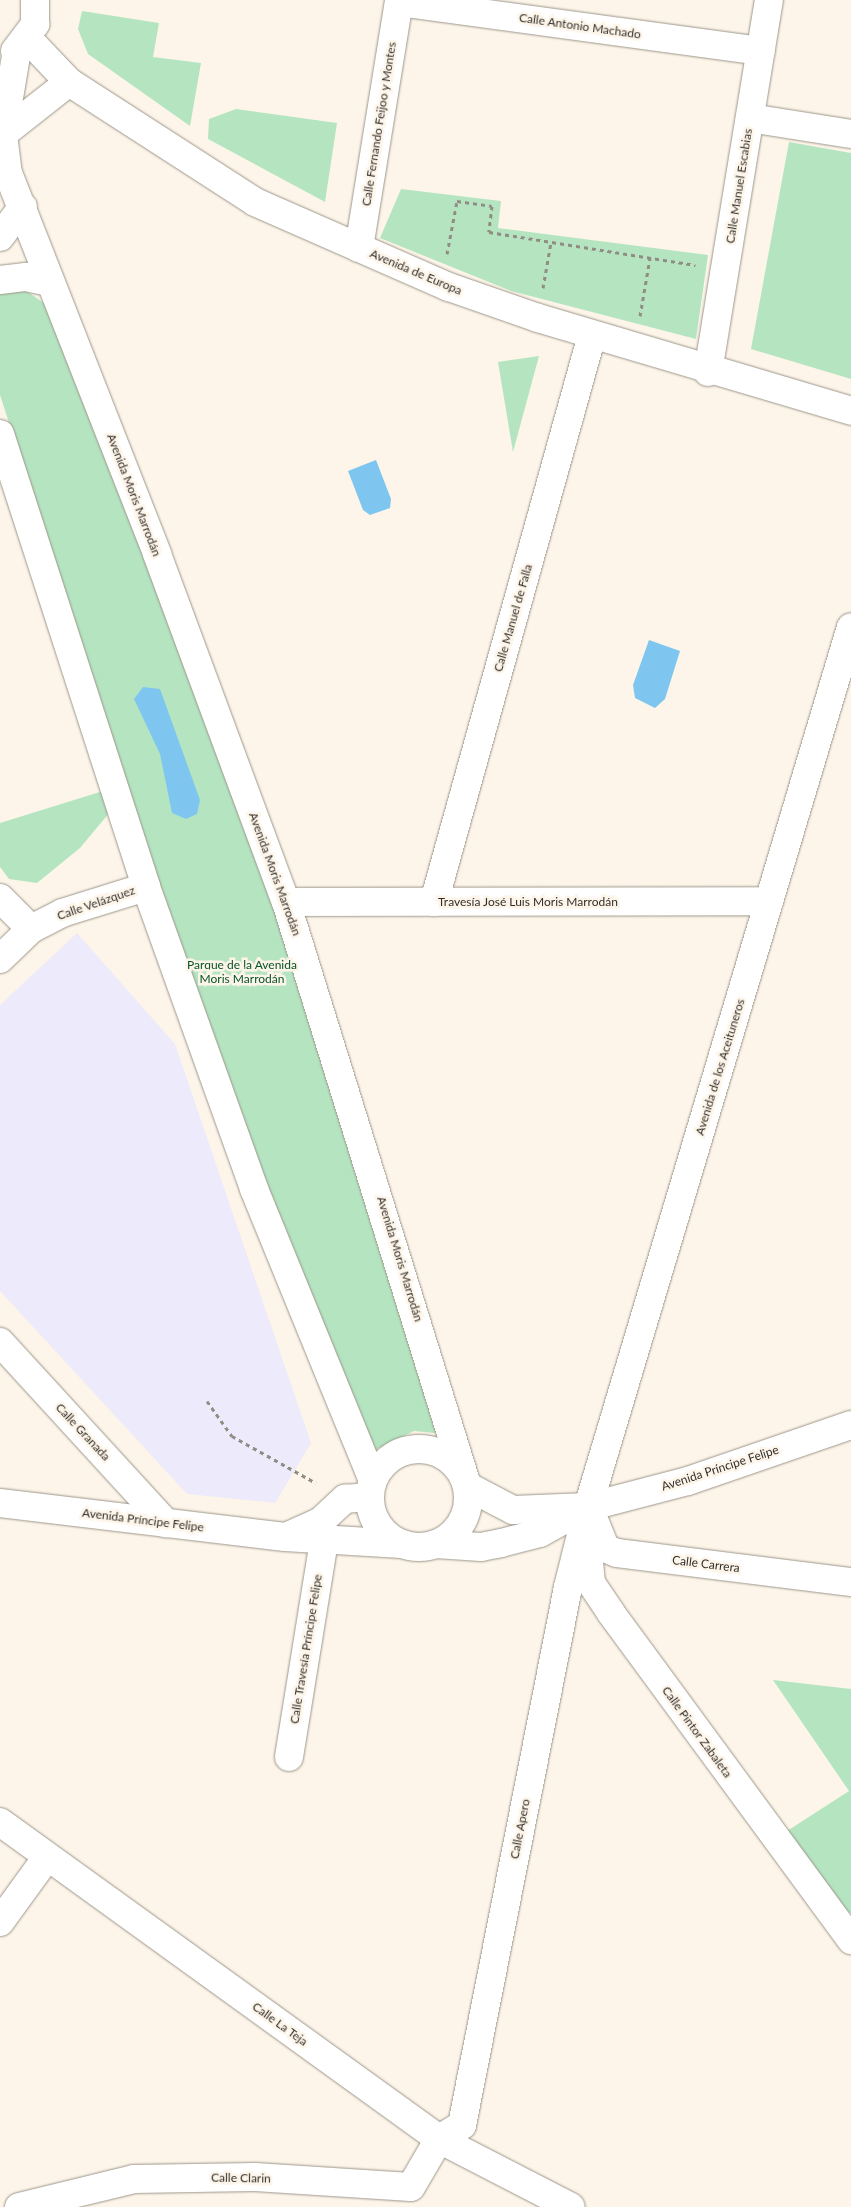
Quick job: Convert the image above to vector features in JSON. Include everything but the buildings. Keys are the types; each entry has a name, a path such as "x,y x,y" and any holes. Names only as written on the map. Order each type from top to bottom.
{"street":[{"name":"Avenida Moris Marrodán","path":"35,0 35,24 15,48 3,134 8,173 23,208 286,902 466,1483"},
{"name":"Calle Manuel Escabias","path":"708,372 769,0"},
{"name":"Calle Antonio Machado","path":"399,1 761,51"},
{"name":"Calle Fernando Feijoo y Montes","path":"359,248 399,1"},
{"name":"Avenida de Europa","path":"15,48 255,202 359,248 442,284 538,318 708,372 851,411"},
{"path":"3,134 69,82"},
{"path":"750,118 851,134"},
{"path":"0,237 23,208"},
{"path":"0,280 26,277 50,282"},
{"name":"Calle Manuel de Falla","path":"434,902 592,335"},
{"path":"0,434 146,886 362,1492 378,1526 402,1544 436,1544 459,1528 469,1501 466,1483 447,1456 419,1448 391,1456 362,1492"},
{"name":"Avenida de los Aceituneros","path":"588,1507 851,627"},
{"name":"Calle Velázquez","path":"0,959 31,929 62,913 146,886"},
{"path":"0,898 31,929"},
{"name":"Travesía José Luis Moris Marrodán","path":"286,902 769,901"},
{"name":"Calle Granada","path":"0,1342 166,1523"},
{"name":"Avenida Príncipe Felipe","path":"466,1483 513,1510 588,1507 688,1481 851,1425"},
{"name":"Avenida Príncipe Felipe","path":"285,1537 321,1522 362,1492"},
{"name":"Avenida Príncipe Felipe","path":"0,1503 324,1541 402,1544"},
{"name":"Avenida Príncipe Felipe","path":"436,1544 481,1547 501,1543 540,1533 588,1507"},
{"name":"Calle Carrera","path":"588,1507 605,1548 617,1553 851,1582"},
{"name":"Calle Pintor Zabaleta","path":"588,1507 587,1564 591,1583 851,1940"},
{"name":"Calle Apero","path":"439,2139 462,2125 568,1587 588,1507"},
{"name":"Calle Travesía Príncipe Felipe","path":"289,1757 324,1541"},
{"name":"Calle La Teja","path":"0,1822 439,2139 571,2207"},
{"path":"0,1922 47,1856"},
{"name":"Calle Clarin","path":"19,2207 134,2178 255,2177 411,2188 439,2139"}],"path":[{"path":"442,284 457,201 492,206 489,232 725,269"},
{"path":"538,318 552,242"},
{"path":"634,348 650,258"},
{"path":"207,1401 232,1436 362,1492"}],"shaded area":[{"path":"77,933 175,1044 311,1443 275,1503 187,1494 0,1291 0,1005"}],"green space":[{"path":"82,11 159,23 153,57 201,63 190,126 88,54 78,29"},
{"path":"236,109 337,123 325,202 208,139 209,119"},
{"path":"789,142 851,153 851,379 751,349"},
{"path":"401,189 501,201 498,228 708,255 696,339 511,291 380,238"},
{"name":"Parque de la Avenida Moris Marrodán","path":"5,288 28,292 51,308 245,812 445,1434 414,1431 369,1453 194,994 0,395 0,291"},
{"path":"539,356 513,452 498,362"},
{"path":"103,791 110,812 80,848 37,883 9,879 0,867 0,823"},
{"path":"773,1680 851,1689 851,1913 839,1910 784,1833 849,1791"}],"water":[{"path":"376,460 391,499 390,508 370,515 363,510 348,471"},
{"path":"649,640 680,651 665,699 655,708 635,698 633,685"},
{"path":"143,687 160,689 200,800 197,814 186,819 172,813 160,754 134,699"}]}
